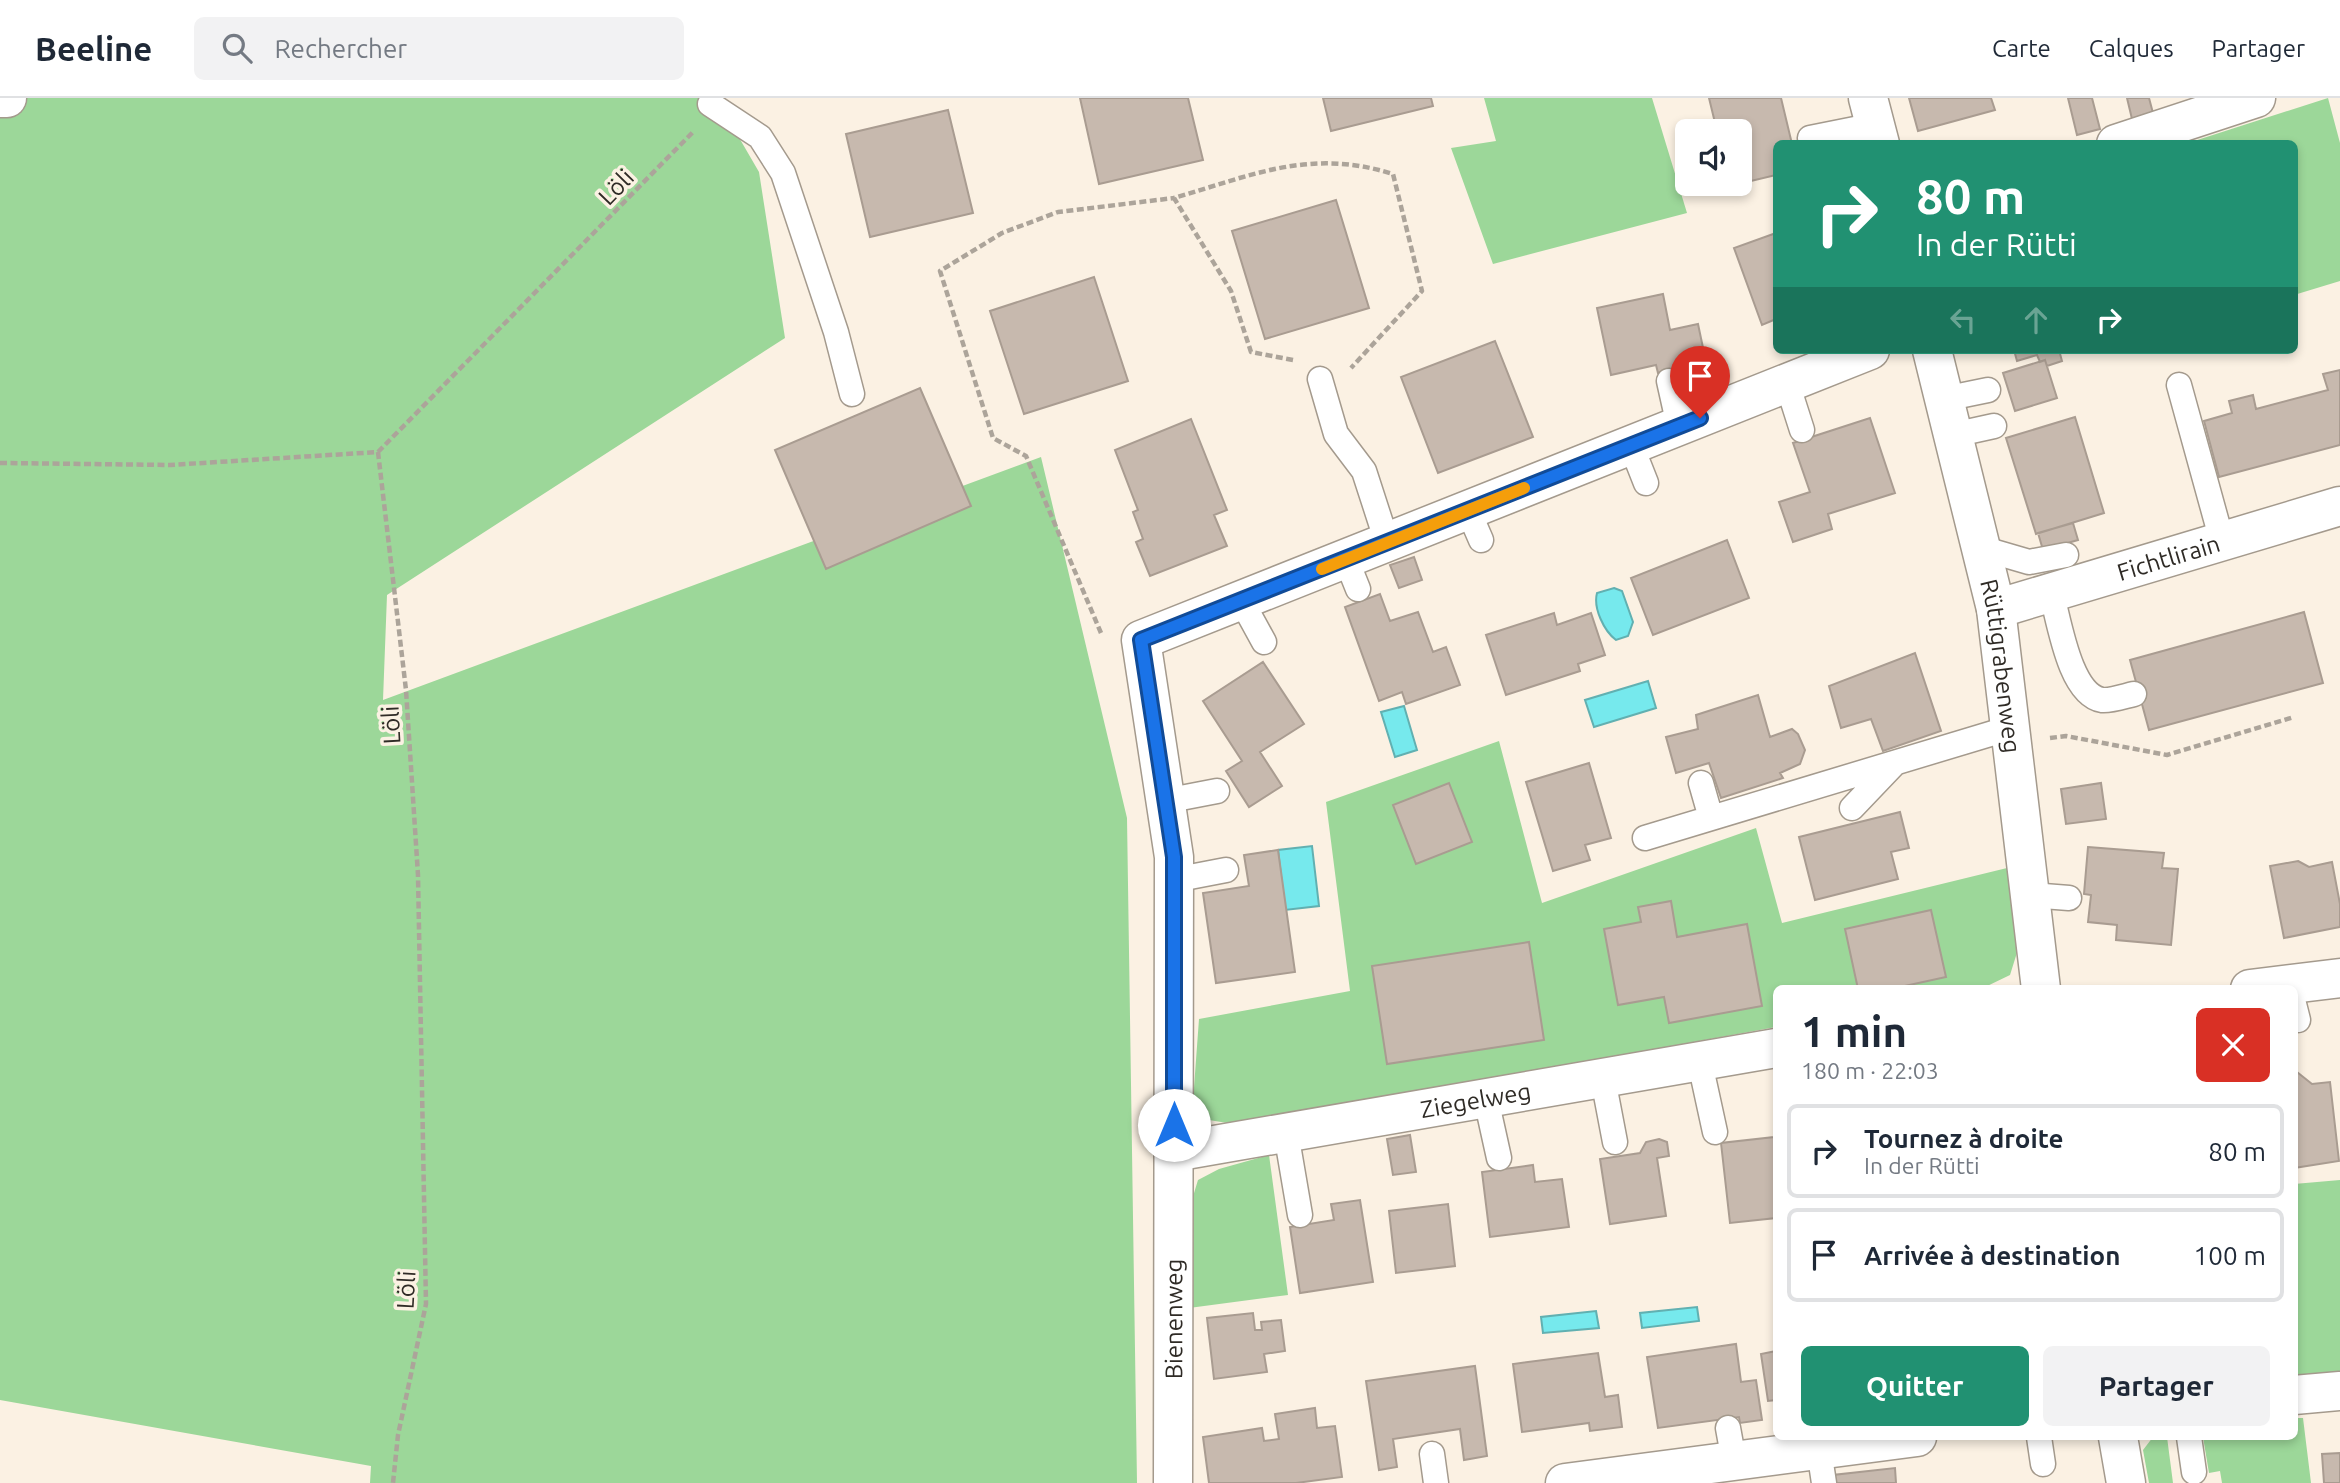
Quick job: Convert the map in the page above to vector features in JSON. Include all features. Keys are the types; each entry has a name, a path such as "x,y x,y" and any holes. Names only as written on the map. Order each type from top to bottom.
{"street":[{"path":"0,98 7,98"},
{"path":"2124,140 2190,108 2256,98"},
{"path":"1141,640 1241,600 1352,574 1387,542 1475,525 1631,446 1860,354"},
{"name":"Rüttigrabenweg","path":"1933,354 1996,608 2040,985"},
{"name":"Fichtlirain","path":"1996,608 2340,506"},
{"name":"Bienenweg","path":"1141,640 1174,880 1173,1483"},
{"path":"2298,998 2340,978"},
{"name":"Ziegelweg","path":"1174,1152 1773,1049"},
{"path":"2298,1395 2340,1391"},
{"path":"1565,1483 1637,1478 1740,1458 1804,1456 1899,1440"},
{"path":"2119,1440 2126,1483"}],"lane":[{"path":"710,104 760,137 783,173 836,332 852,394"},
{"path":"1810,138 1874,122"},
{"path":"1320,379 1336,434 1364,471 1387,542"},
{"path":"1669,381 1679,426"},
{"path":"1787,383 1802,430"},
{"path":"2179,385 2221,541"},
{"path":"1948,417 1988,390"},
{"path":"1948,417 1994,426"},
{"path":"1631,446 1646,484"},
{"path":"1981,548 2029,562 2066,555"},
{"path":"2051,592 2074,673 2086,692 2103,700 2134,694"},
{"path":"1241,600 1264,642"},
{"path":"1645,838 1894,763 2011,736"},
{"path":"1852,808 1894,763"},
{"path":"1701,783 1711,818"},
{"path":"1165,801 1217,791"},
{"path":"1174,880 1226,870"},
{"path":"2030,895 2069,898"},
{"path":"1700,1063 1715,1132"},
{"path":"1603,1079 1615,1142"},
{"path":"1486,1099 1499,1158"},
{"path":"1286,1133 1300,1215"},
{"path":"2039,1440 2043,1464"},
{"path":"2189,1440 2194,1472"},
{"path":"1432,1454 1436,1483"}],"path":[{"name":"Löli","path":"393,1483 398,1435 426,1304 418,876 407,690 378,452 683,143 710,104"},
{"path":"1141,640 1109,651 1027,456 993,438 940,271 1002,233 1058,212 1174,198 1287,164 1358,163 1393,174 1422,291 1348,371"},
{"path":"1174,198 1231,291 1251,352 1299,361"},
{"path":"0,463 170,465 378,452"},
{"path":"2011,736 2066,736 2167,755 2294,717"}],"green space":[{"path":"0,98 716,98 759,172 785,338 387,595 383,700 1041,457 1127,818 1137,1483 370,1483 371,1466 0,1400"},
{"path":"1484,98 1652,98 1675,174 1675,196 1682,196 1687,213 1493,264 1451,148 1496,141"},
{"path":"2328,98 2340,143 2340,281 2298,294 2298,140 2197,140"},
{"path":"1499,741 1542,903 1756,828 1782,923 2007,868 2020,943 2010,975 1989,985 1773,985 1773,1028 1239,1125 1209,1120 1193,1101 1199,1019 1350,991 1326,802"},
{"path":"1269,1155 1288,1295 1189,1308 1191,1203 1198,1180 1219,1169"},
{"path":"2340,1180 2340,1383 2298,1385 2298,1184"},
{"path":"2298,1418 2303,1418 2311,1483 2222,1483 2220,1471 2209,1473 2204,1440 2298,1440"},
{"path":"2151,1440 2167,1440 2173,1483 2149,1483 2143,1450"}],"water":[{"path":"1614,588 1622,591 1633,622 1628,636 1616,640 1600,619 1596,599 1597,593"},
{"path":"1648,681 1656,708 1594,727 1585,700"},
{"path":"1404,706 1417,750 1395,757 1381,712"},
{"path":"1312,846 1319,906 1285,910 1278,850"},
{"path":"1697,1307 1699,1321 1642,1328 1640,1313"},
{"path":"1596,1311 1599,1328 1543,1333 1541,1317"}],"building":[{"path":"1080,98 1188,98 1203,160 1099,184"},
{"path":"1323,98 1431,98 1433,106 1331,131"},
{"path":"1709,98 1781,98 1791,140 1773,140 1773,176 1752,181 1752,119 1714,119"},
{"path":"1909,98 1991,98 1995,110 1918,131"},
{"path":"2068,98 2092,98 2100,129 2077,135"},
{"path":"2127,98 2149,98 2153,113 2132,119"},
{"path":"948,110 973,213 870,237 846,134"},
{"path":"1336,200 1369,308 1265,339 1232,231"},
{"path":"1773,234 1773,320 1762,325 1734,248"},
{"path":"1094,277 1128,381 1024,414 990,311"},
{"path":"1663,294 1670,330 1698,324 1706,362 1658,373 1656,365 1611,375 1597,308"},
{"path":"1495,341 1533,437 1438,473 1401,377"},
{"path":"2015,354 2060,354 2062,361 2047,366 2045,360 2040,362 2037,355 2017,361"},
{"path":"2045,360 2057,398 2015,411 2003,373"},
{"path":"2340,370 2340,445 2219,477 2204,421 2232,413 2229,401 2253,395 2256,409 2328,390 2323,374"},
{"path":"920,388 971,506 826,569 775,450"},
{"path":"2075,417 2104,513 2036,534 2006,438"},
{"path":"1870,418 1895,493 1828,514 1832,529 1793,542 1779,502 1810,492 1793,443"},
{"path":"1191,419 1227,510 1214,515 1227,546 1150,576 1136,542 1143,539 1133,512 1138,510 1115,450"},
{"path":"2073,523 2078,540 2043,550 2038,533"},
{"path":"1727,540 1749,598 1653,635 1631,578"},
{"path":"1414,557 1422,580 1399,588 1390,565"},
{"path":"1380,594 1390,621 1418,612 1433,652 1446,647 1460,685 1406,704 1402,692 1379,701 1345,607"},
{"path":"2304,612 2323,683 2149,730 2130,660"},
{"path":"1554,613 1557,625 1591,613 1605,655 1578,664 1580,671 1506,695 1486,635"},
{"path":"1915,653 1941,731 1883,751 1871,719 1841,728 1829,686"},
{"path":"1263,662 1304,724 1260,752 1282,786 1249,807 1226,771 1242,761 1203,701"},
{"path":"1758,695 1770,737 1792,729 1798,734 1805,750 1800,764 1780,773 1783,778 1721,798 1709,763 1676,773 1666,737 1698,729 1696,715"},
{"path":"1589,763 1611,838 1585,845 1590,860 1553,871 1526,782"},
{"path":"1449,783 1472,842 1416,864 1393,805"},
{"path":"2101,783 2106,819 2066,824 2061,789"},
{"path":"1900,812 1909,848 1891,852 1898,879 1815,900 1799,837"},
{"path":"2088,847 2164,853 2162,868 2178,869 2171,945 2116,940 2117,925 2088,922 2091,895 2084,894"},
{"path":"1278,850 1295,972 1216,983 1203,893 1249,886 1244,855"},
{"path":"2298,861 2309,867 2332,862 2340,904 2340,927 2284,938 2270,866"},
{"path":"1671,901 1677,937 1747,924 1762,1006 1669,1023 1664,997 1618,1005 1604,929 1641,922 1638,907"},
{"path":"1931,910 1946,977 1909,985 1857,985 1845,929"},
{"path":"1529,942 1544,1040 1387,1064 1372,966"},
{"path":"2298,1073 2312,1084 2330,1082 2339,1161 2298,1167"},
{"path":"1410,1135 1416,1172 1393,1175 1387,1139"},
{"path":"1773,1137 1773,1218 1730,1223 1721,1143"},
{"path":"1659,1139 1667,1142 1669,1156 1657,1158 1666,1216 1610,1224 1600,1159 1640,1153 1646,1142"},
{"path":"1533,1165 1535,1182 1562,1179 1569,1227 1490,1237 1482,1172"},
{"path":"1360,1200 1373,1282 1300,1293 1290,1227 1334,1220 1331,1204"},
{"path":"1448,1204 1455,1266 1396,1273 1389,1211"},
{"path":"1253,1313 1255,1330 1262,1330 1261,1322 1281,1320 1285,1351 1264,1354 1267,1372 1214,1379 1207,1318"},
{"path":"1736,1344 1741,1382 1756,1380 1762,1420 1740,1423 1739,1417 1658,1428 1647,1357"},
{"path":"1773,1352 1773,1400 1768,1401 1761,1354"},
{"path":"1598,1353 1605,1397 1618,1395 1622,1427 1590,1431 1589,1423 1522,1432 1513,1364"},
{"path":"1475,1366 1487,1456 1464,1460 1460,1429 1393,1439 1397,1467 1379,1470 1366,1381"},
{"path":"1315,1408 1317,1428 1335,1426 1342,1477 1296,1483 1209,1483 1203,1437 1262,1428 1264,1441 1279,1439 1275,1414"},
{"path":"2340,1453 2340,1483 2324,1483 2322,1454"},
{"path":"1895,1468 1896,1483 1834,1483 1833,1475"}],"slow traffic":[{"path":"1322,569 1524,488"}],"route":[{"path":"1174,1125 1174,857 1141,640 1700,418"}]}
